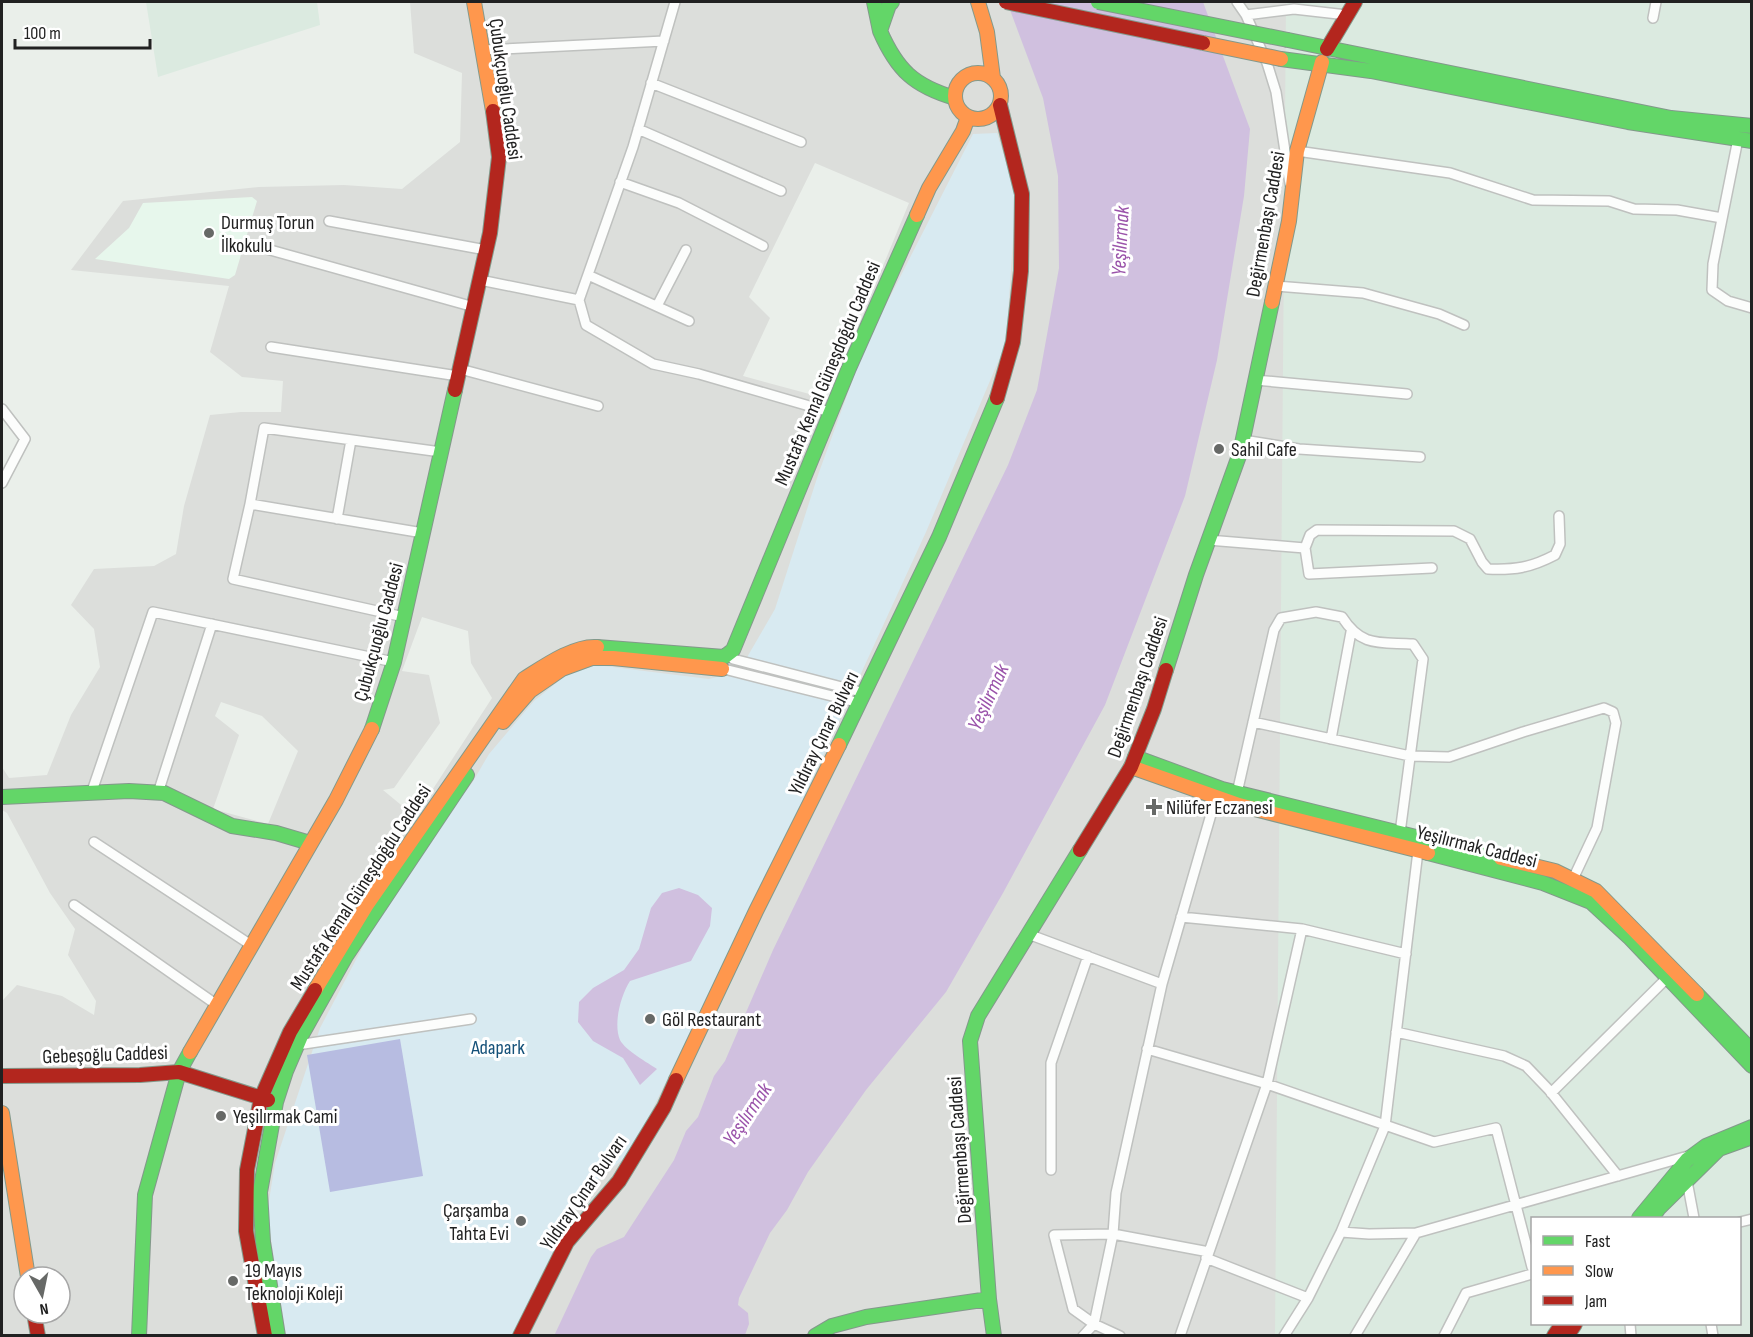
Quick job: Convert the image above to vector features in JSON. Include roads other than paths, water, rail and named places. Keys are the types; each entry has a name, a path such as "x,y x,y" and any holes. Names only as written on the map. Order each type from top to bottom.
{"main road":[{"name":"Çubukçuoğlu Caddesi","path":"139,1335 145,1195 179,1072 336,800 369,737 394,662 480,280 500,157 474,2"},
{"path":"874,2 887,51 912,80 932,92 955,98"},
{"path":"880,31 892,2"},
{"path":"978,2 987,32 993,78 1001,91 1000,105 990,116 983,119 968,117 962,112 955,98 959,83 964,78 979,73 993,78"},
{"path":"1006,2 1281,59 1325,56 1671,118 1752,126"},
{"path":"1098,2 1288,40 1325,56 1506,96 1688,134 1745,140"},
{"name":"Değirmenbaşı Caddesi","path":"994,1335 989,1299 970,1041 978,1016 1133,762 1154,709 1208,540 1240,453 1293,198 1297,151 1325,56 1355,2"},
{"name":"Yıldıray Çınar Bulvarı","path":"520,1335 567,1242 619,1180 664,1107 756,911 939,537 994,407 1013,342 1021,270 1022,194 1000,105"},
{"name":"Mustafa Kemal Güneşdoğdu Caddesi","path":"728,661 830,412 929,188 963,131 968,117"},
{"path":"380,893 442,815 495,731 530,691 562,669 592,658 728,661"},
{"name":"Yeşilırmak Caddesi","path":"1133,762 1237,793 1555,871 1573,879 1596,891 1752,1051"},
{"name":"Yeşilırmak Caddesi","path":"1133,762 1239,805 1543,883 1591,902 1629,937 1752,1066"},
{"path":"2,797 129,791 164,793 232,826 276,833 310,843"},
{"name":"Mustafa Kemal Güneşdoğdu Caddesi","path":"278,1335 263,1242 260,1192 276,1102 285,1071 297,1045 380,893"},
{"name":"Mustafa Kemal Güneşdoğdu Caddesi","path":"265,1335 246,1231 247,1170 261,1098 290,1032 380,893"},
{"name":"Gebeşoğlu Caddesi","path":"2,1076 140,1075 179,1072 276,1102"},
{"path":"2,1113 26,1265"},
{"path":"1640,1217 1687,1160 1706,1146 1752,1126"},
{"path":"1653,1217 1719,1149 1752,1137"},
{"path":"815,1335 833,1331 866,1317 989,1299"}],"street":[{"path":"675,2 621,182 579,300 586,325 653,364 699,374 830,412"},
{"path":"1237,2 1246,15 1267,63 1276,92 1293,198"},
{"path":"1653,18 1656,2"},
{"path":"1246,15 1294,9 1347,15"},
{"path":"483,50 664,41"},
{"path":"651,83 801,142"},
{"path":"638,129 781,191"},
{"path":"1745,140 1722,218 1713,264 1712,290 1728,301 1752,308"},
{"path":"1297,151 1450,173 1533,200 1609,201 1634,209 1677,210 1722,218"},
{"path":"621,182 679,203 763,246"},
{"path":"329,221 486,250"},
{"path":"256,246 474,307"},
{"path":"657,306 686,249"},
{"path":"588,275 689,321"},
{"path":"480,280 579,300"},
{"path":"1276,286 1363,293 1439,314 1464,325"},
{"path":"271,347 459,372 598,406"},
{"path":"1255,380 1407,394"},
{"path":"2,409 25,439 2,483"},
{"path":"404,617 233,579 264,428 441,452"},
{"path":"337,519 351,440"},
{"path":"1243,440 1299,449 1420,457"},
{"path":"250,504 423,533"},
{"path":"1432,568 1309,574 1305,548 1310,535 1317,530 1454,531 1470,539 1488,569 1511,570 1535,566 1555,555 1560,544 1559,516"},
{"path":"1208,540 1305,548"},
{"path":"91,794 153,612 394,662"},
{"path":"1237,793 1274,630 1281,618 1316,612 1342,618 1351,632 1366,641 1413,644 1423,659 1400,833"},
{"path":"158,793 212,624"},
{"path":"1331,739 1351,632"},
{"path":"728,661 862,698"},
{"path":"1253,722 1410,756 1449,757 1604,708 1613,712 1616,723 1597,828 1573,879"},
{"path":"1083,1335 1094,1324 1113,1234 1116,1193 1162,984 1216,797"},
{"path":"94,842 251,945"},
{"path":"1284,1335 1308,1298 1341,1232 1385,1126 1418,851"},
{"path":"74,905 217,1005"},
{"path":"1181,917 1302,929 1406,954"},
{"path":"1180,1335 1267,1084 1302,929"},
{"path":"1028,934 1162,984"},
{"path":"1051,1170 1051,1063 1088,956"},
{"path":"1551,1093 1667,978"},
{"path":"297,1045 471,1019"},
{"path":"1396,1032 1504,1056 1526,1066 1551,1093 1618,1176"},
{"path":"1148,1049 1267,1084 1434,1142 1496,1128 1531,1260"},
{"path":"1341,1232 1416,1233 1695,1155"},
{"path":"1687,1181 1694,1217"},
{"path":"1355,1335 1416,1233"},
{"path":"1120,1335 1094,1324 1073,1309 1054,1235 1113,1234 1208,1255 1308,1298"},
{"path":"1444,1335 1466,1293 1531,1275"}],"water":[{"name":"Yeşilırmak","path":"1007,2 1203,2 1250,129 1244,196 1217,360 1185,496 1105,705 1003,893 946,992 866,1090 808,1172 787,1210 770,1233 739,1298 738,1305 748,1313 749,1324 745,1335 554,1336 591,1257 597,1249 624,1237 674,1160 686,1131 698,1117 714,1076 725,1061 773,950 1008,465 1037,390 1059,268 1058,176 1043,98"},
{"path":"679,888 698,895 712,908 710,926 691,961 630,981 624,994 617,1026 620,1040 632,1052 657,1069 640,1085 623,1058 593,1041 578,1022 579,1002 593,988 624,970 639,949 651,908 662,893"}],"place":[{"name":"Durmuş Torun İlkokulu","path":"209,233"},
{"name":"Sahil Cafe","path":"1219,449"},
{"name":"Nilüfer Eczanesi","path":"1154,807"},
{"name":"Göl Restaurant","path":"650,1019"},
{"name":"Yeşilırmak Cami","path":"221,1116"},
{"name":"Çarşamba Tahta Evi","path":"521,1221"},
{"name":"19 Mayıs Teknoloji Koleji","path":"233,1281"}],"park label":[{"name":"Adapark","path":"498,1047"}]}
